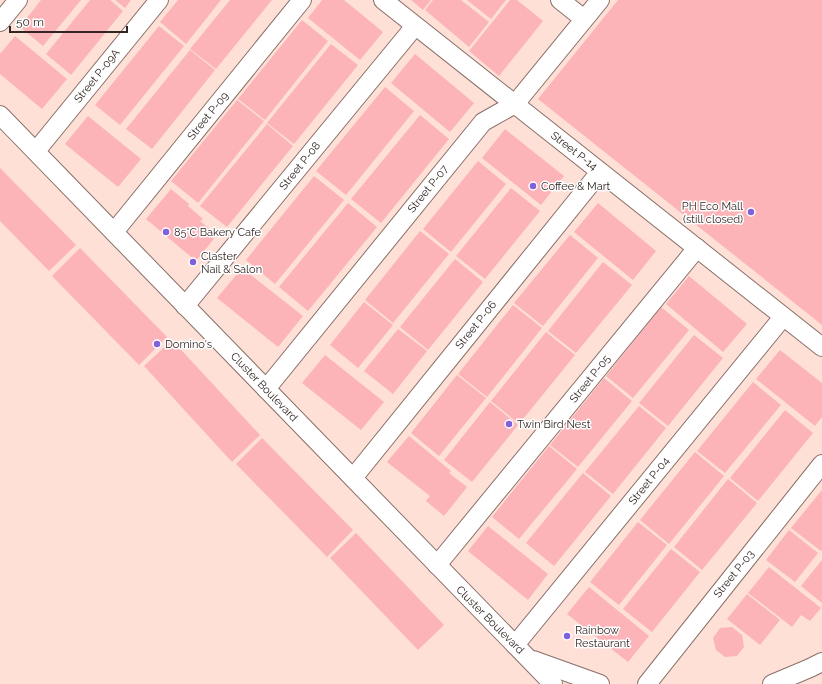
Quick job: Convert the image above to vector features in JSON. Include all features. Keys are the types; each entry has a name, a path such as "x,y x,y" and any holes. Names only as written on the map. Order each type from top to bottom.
{"street":[{"path":"0,22 18,0"},
{"name":"Street P-09A","path":"36,152 159,0"},
{"name":"Street P-09","path":"114,232 302,0"},
{"name":"Street P-14","path":"383,0 822,347"},
{"path":"560,0 584,19"},
{"name":"Street P-07","path":"266,389 483,122 515,104 600,0"},
{"name":"Street P-08","path":"185,306 415,26"},
{"name":"Cluster Boulevard","path":"0,115 553,684"},
{"name":"Street P-06","path":"353,478 600,172"},
{"name":"Street P-05","path":"437,565 697,248"},
{"name":"Street P-04","path":"515,646 783,317"},
{"name":"Street P-03","path":"647,684 822,464"},
{"name":"Cluster Boulevard","path":"530,659 600,684"},
{"path":"772,684 822,662"}],"building":[{"path":"41,0 81,0 43,46 20,27"},
{"path":"90,0 110,0 123,11 71,75 46,54"},
{"path":"115,0 131,0 125,8"},
{"path":"178,0 221,0 186,44 160,22"},
{"path":"230,0 272,0 216,69 190,49"},
{"path":"322,0 344,0 383,32 360,60 308,18"},
{"path":"411,0 431,0 423,10"},
{"path":"433,0 461,0 489,22 469,47 425,10"},
{"path":"467,0 506,0 491,19"},
{"path":"510,0 517,0 543,21 499,76 469,51"},
{"name":"PH Eco Mall (still closed)","path":"618,0 822,0 822,325 538,99"},
{"path":"302,20 328,41 265,120 238,99"},
{"path":"159,26 184,46 120,125 95,105"},
{"path":"15,36 67,79 42,109 0,74 0,54"},
{"path":"331,44 358,65 294,144 267,123"},
{"path":"190,50 215,70 152,149 126,129"},
{"path":"415,54 474,103 450,132 391,83"},
{"path":"385,87 414,111 346,195 316,171"},
{"path":"237,100 264,121 198,203 171,181"},
{"path":"420,115 449,139 381,223 351,199"},
{"path":"88,116 141,159 118,187 65,144"},
{"path":"267,124 293,146 227,227 200,206"},
{"path":"505,129 564,176 541,205 482,158"},
{"path":"478,161 506,184 451,252 423,229"},
{"path":"0,168 76,245 49,271 0,221"},
{"path":"314,176 344,200 275,284 246,260"},
{"path":"511,188 540,211 485,279 456,256"},
{"path":"171,189 189,204 188,206 203,219 200,221 217,235 196,261 146,219"},
{"path":"348,203 377,227 308,311 279,287"},
{"path":"598,203 656,251 633,280 574,232"},
{"path":"420,231 449,254 393,323 365,300"},
{"path":"570,235 598,258 543,326 514,303"},
{"path":"80,248 167,337 139,365 52,276"},
{"path":"455,259 483,282 428,350 400,327"},
{"path":"603,262 632,285 576,353 548,331"},
{"path":"242,268 303,316 278,347 217,298"},
{"path":"689,276 747,324 723,352 666,304"},
{"path":"364,302 393,325 358,368 330,345"},
{"path":"513,305 542,328 487,397 458,374"},
{"path":"661,307 689,330 633,398 606,376"},
{"path":"398,329 427,351 393,394 364,371"},
{"path":"546,332 575,355 519,424 491,401"},
{"path":"694,335 723,358 668,426 639,403"},
{"path":"172,340 260,435 232,462 144,366"},
{"path":"780,350 822,383 822,417 815,426 756,379"},
{"path":"325,355 384,402 361,430 302,383"},
{"path":"457,375 486,398 439,456 411,433"},
{"path":"604,378 632,401 578,467 550,445"},
{"path":"753,382 781,405 725,473 697,451"},
{"path":"490,402 518,425 472,482 444,460"},
{"path":"639,406 666,428 613,494 585,472"},
{"path":"785,410 813,433 758,501 730,478"},
{"path":"409,436 451,471 449,473 467,487 444,516 426,501 430,496 387,462"},
{"path":"262,438 353,530 327,557 236,464"},
{"path":"549,446 577,469 519,539 492,517"},
{"path":"695,452 724,476 669,544 640,520"},
{"path":"583,473 611,496 554,566 526,543"},
{"path":"728,479 757,503 702,570 674,547"},
{"path":"822,490 822,550 821,551 791,528"},
{"path":"638,522 667,545 619,605 590,582"},
{"path":"488,526 548,574 528,600 468,551"},
{"path":"789,530 818,553 795,582 766,560"},
{"path":"356,533 444,625 418,650 330,558"},
{"path":"671,549 700,572 652,632 623,609"},
{"path":"822,560 822,603 801,586"},
{"path":"769,567 821,608 810,621 801,615 792,627 748,593"},
{"path":"589,587 649,636 628,662 567,614"},
{"path":"747,594 780,620 760,645 727,619"},
{"path":"732,627 742,635 744,647 737,656 725,657 716,650 713,638 720,628"}],"place":[{"name":"Coffee & Mart","path":"533,186"},
{"name":"PH Eco Mall (still closed)","path":"751,212"},
{"name":"85°C Bakery Cafe","path":"166,232"},
{"name":"Claster Nail & Salon","path":"193,262"},
{"name":"Domino's","path":"157,344"},
{"name":"Twin Bird Nest","path":"509,424"},
{"name":"Rainbow Restaurant","path":"567,636"}]}
